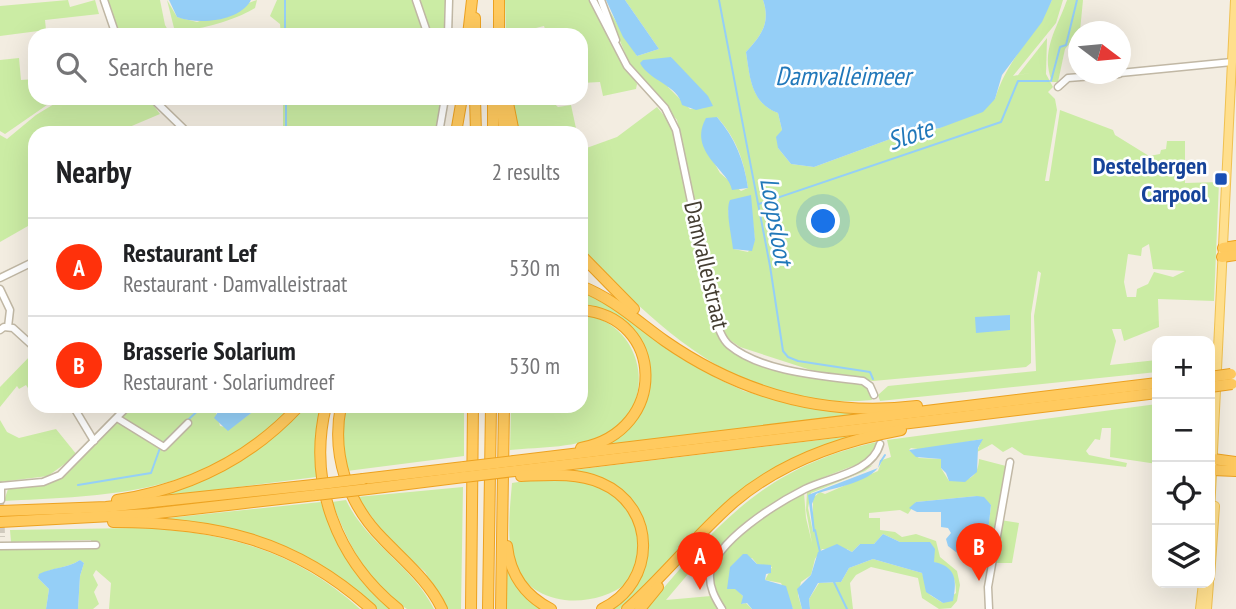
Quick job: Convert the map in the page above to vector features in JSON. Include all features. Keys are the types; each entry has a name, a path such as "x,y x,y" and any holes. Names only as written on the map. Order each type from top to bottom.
{"highway":[{"path":"469,28 474,0"},
{"path":"474,0 475,28"},
{"path":"493,0 497,28"},
{"path":"498,28 499,0"},
{"path":"457,126 461,105"},
{"path":"475,105 476,126"},
{"path":"493,105 493,126"},
{"path":"503,126 504,105"},
{"path":"506,105 512,126"},
{"path":"588,262 676,347"},
{"path":"588,289 618,304 676,347 736,382 773,396 844,408 917,406 945,409"},
{"path":"464,472 493,474 603,442 620,432 636,415 645,386 642,357 632,337 605,316 588,312"},
{"path":"1215,377 1234,379"},
{"path":"1215,385 1234,379"},
{"path":"557,456 1152,384"},
{"path":"81,520 464,472 514,469 1152,394"},
{"path":"54,510 140,497 187,484 212,473 258,445 292,413"},
{"path":"325,413 321,435 321,470 333,523 358,570 398,609"},
{"path":"341,413 339,452 353,500 373,530 427,585 442,609"},
{"path":"471,609 473,413"},
{"path":"488,609 491,413"},
{"path":"501,609 506,413"},
{"path":"627,609 737,500 796,463 823,450 865,437 918,427 923,422"},
{"path":"1215,464 1236,462"},
{"path":"1215,464 1236,471"},
{"path":"514,469 594,480 615,490 632,507 644,541 642,565 625,594 602,609"},
{"path":"0,511 54,510 314,490"},
{"path":"503,510 513,571 529,594 551,609"},
{"path":"0,522 81,520 180,524 245,536 311,564 371,609"},
{"path":"640,609 691,545"}],"main road":[{"path":"1215,464 1228,252 1226,227 1235,0"},
{"path":"1200,609 1202,588"},
{"path":"1207,609 1209,588"}],"street":[{"path":"104,0 114,28"},
{"path":"416,0 426,28"},
{"path":"448,28 449,0"},
{"name":"Damvalleistraat","path":"593,0 635,77 665,108 676,130 715,316 724,340 731,347 779,367 863,381 870,386 874,395"},
{"name":"Damvalleistraat","path":"601,0 614,29 616,45"},
{"path":"1131,72 1232,62"},
{"path":"1058,87 1068,78"},
{"path":"159,105 181,126"},
{"path":"440,126 444,105"},
{"path":"0,278 28,264"},
{"path":"0,289 10,310 8,327"},
{"path":"0,330 8,327"},
{"path":"8,327 28,343"},
{"path":"77,413 94,441"},
{"path":"1,500 0,486 55,478 122,413"},
{"path":"117,418 161,445 188,423"},
{"path":"722,609 710,581 712,565 723,550 772,508 806,489 867,464 877,454 880,444"},
{"path":"989,609 988,587 1010,462"},
{"path":"2,537 1,546 96,545"}],"green space":[{"path":"68,0 70,7 95,0 99,14 45,20 46,28 28,28 28,32 0,36 0,6"},
{"path":"107,0 160,0 167,28 117,28"},
{"path":"167,0 177,17 197,22 257,0 255,8 215,24 198,28 174,28"},
{"path":"277,0 412,0 422,28 280,28 280,24 270,16"},
{"path":"419,0 446,0 444,28 429,28"},
{"path":"505,0 589,0 637,84 636,89 603,96 600,82 588,83 588,28 506,28"},
{"path":"603,0 637,56 659,49 625,0 763,0 766,16 763,29 746,52 753,88 762,103 778,113 782,130 778,148 791,164 814,167 904,134 940,128 995,99 1006,72 1052,0 1063,0 1056,23 1013,76 1035,72 1018,75 1047,38 1046,74 1053,87 1048,92 1055,99 1057,110 1045,181 1049,181 1060,110 1113,130 1115,135 1149,156 1160,154 1161,150 1166,149 1167,141 1185,141 1185,183 1219,182 1214,301 1158,299 1159,327 1124,341 1121,329 1112,329 1116,341 1110,365 1152,361 1152,373 880,401 878,395 888,386 1036,371 1034,316 1041,273 1038,271 1031,314 1031,363 1026,367 873,381 817,372 740,347 727,338 718,312 677,120 630,65","holes":["671,57 705,108 690,109 668,87","717,117 729,133 744,168 748,188 741,191 720,173 703,143","728,210 753,224 755,240 748,252 734,249","1149,244 1153,269 1185,271 1173,277 1154,272 1148,284 1137,289 1136,297 1127,297 1124,282 1128,254 1141,256 1142,248"]},
{"path":"1067,0 1083,0 1081,21 1068,21 1068,45 1058,82 1052,82 1049,50"},
{"path":"19,58 21,80 28,80 28,105 47,105 5,134 0,131 0,60"},
{"path":"52,105 153,105 160,114 132,126 28,126 28,226 0,242 0,135 7,139"},
{"path":"283,105 441,105 436,126 283,126"},
{"path":"512,105 571,105 576,126 517,126"},
{"path":"657,107 671,124 711,315 724,345 735,354 769,367 861,384 869,390 872,400 826,400 784,393 745,380 676,337 643,310 588,256 588,147 617,137"},
{"path":"588,295 621,313 716,378 744,391 790,404 862,414 604,445 624,431 648,373 624,326 588,311"},
{"path":"588,317 602,320 619,331 630,347 637,365 639,385 634,404 624,421 595,439 559,446 510,450 511,413 588,413"},
{"path":"28,358 28,388 26,385 19,389 17,386 0,407 0,387"},
{"path":"1152,405 1152,463 1110,457 1111,428 1102,428 1100,440 1095,439 1086,451 1089,455 1127,463 1126,467 1024,455 1012,447 1003,452 992,444 977,452 982,439 924,450 909,450 919,458 941,459 941,468 949,481 970,478 976,471 979,459 1006,466 991,557 985,557 991,505 977,496 916,502 908,514 900,510 869,513 869,518 880,518 880,530 895,532 902,537 916,534 936,541 940,557 957,571 960,585 957,601 951,608 939,609 922,598 918,578 871,567 856,575 850,583 853,609 810,609 809,599 819,583 841,582 849,568 873,559 922,573 930,595 943,603 956,593 951,573 934,562 930,542 900,542 883,534 874,544 860,544 852,552 847,549 822,549 815,559 811,575 801,582 798,595 802,609 793,609 781,583 765,580 772,567 757,564 752,558 730,572 728,589 735,588 743,596 742,604 746,603 752,609 724,609 714,590 712,578 715,565 723,552 749,528 804,493 806,518 812,543 806,510 807,492 873,465 865,471 811,493 808,508 813,532 813,498 820,492 825,494 878,471 882,460 891,457 887,440"},
{"path":"125,413 216,413 220,426 231,428 251,413 286,413 262,435 229,457 195,473 159,485 84,496 4,501 8,489 44,484 65,476"},
{"path":"293,413 319,413 316,477 143,499 194,484"},
{"path":"344,413 464,413 464,456 347,471 342,446"},
{"path":"0,420 7,432 19,438 56,429 77,455 48,476 0,482"},
{"path":"852,436 763,476 633,598 620,609 609,609 646,555 625,495 557,472"},
{"path":"877,442 869,459 798,490 757,516 732,538 710,563 700,560 666,600 711,596 718,609 646,609 720,525 773,483 838,453"},
{"path":"563,480 587,484 609,493 620,502 635,527 638,541 638,556 627,583 598,597 565,600 535,589 523,578 514,563 510,544 512,483"},
{"path":"463,487 461,609 448,609 425,572 389,540 357,497"},
{"path":"346,500 365,529 414,580 434,609 407,609 381,588 370,575 352,548 332,502"},
{"path":"321,502 347,561 366,586 390,609 375,609 320,565 260,537 223,528 149,520"},
{"path":"1000,520 1019,523 1012,563 994,563"},
{"path":"134,528 196,533 255,547 309,572 360,609 109,609 111,583 96,570 93,575 98,585 94,592 99,604 93,609 78,609 80,576 84,563 80,560 39,575 38,578 49,589 46,609 0,609 0,550 92,548 91,540 11,542 10,530"},
{"path":"506,559 543,609 506,609"}],"water":[{"path":"169,0 251,0 237,13 228,17 196,21 177,17"},
{"path":"606,0 625,0 659,49 637,56 623,37"},
{"name":"Damvalleimeer","path":"763,0 1052,0 1042,22 1002,75 995,99 983,112 940,128 904,134 814,167 791,164 778,148 776,137 782,130 778,113 762,103 753,88 746,52 763,29 766,16"},
{"path":"671,57 708,96 713,106 696,110 682,105 675,93 640,63 643,60"},
{"path":"717,117 738,150 748,188 732,190 730,183 705,151 702,130 706,118"},
{"path":"751,195 755,240 752,251 733,249 728,217 730,200"},
{"path":"1010,315 1010,330 976,333 975,317"},
{"path":"217,413 251,413 228,431 214,418"},
{"path":"983,439 978,448 977,472 965,482 949,481 941,468 941,459 916,457 909,450"},
{"path":"878,468 863,479 816,494 812,504 813,532 808,495"},
{"path":"984,497 991,505 984,568 970,567 969,562 948,546 946,539 951,533 948,528 941,527 941,512 917,512 909,508 916,502"},
{"path":"883,534 900,542 930,542 935,549 934,562 948,568 954,577 953,601 943,603 926,592 922,573 873,559 849,568 841,582 818,583 809,599 810,609 802,609 797,589 811,575 818,552 837,544 852,552 860,544 874,544"},
{"path":"743,554 747,554 757,564 771,565 771,573 766,574 765,580 786,586 793,609 752,609 747,603 741,604 743,596 735,589 727,589 730,567"},
{"path":"80,560 84,563 80,576 78,609 46,609 49,589 38,578 39,574"}],"waterway":[{"path":"285,0 285,28"},
{"name":"Loopsloot","path":"719,0 770,266 783,351 788,357 798,361 870,372 873,379"},
{"name":"Slote","path":"1051,81 1060,47 1066,45 1077,0"},
{"name":"Slote","path":"759,204 1001,122 1018,81 1049,81"},
{"path":"286,105 286,126"},
{"path":"164,442 195,413"},
{"path":"78,485 151,473 160,448"},
{"name":"Loopsloot","path":"881,461 885,455"},
{"name":"Loopsloot","path":"815,530 820,552"},
{"name":"Loopsloot","path":"834,582 847,609"}],"tunnel":[{"path":"1,500 2,537"}],"place":[{"name":"Destelbergen Carpool","path":"1221,179"},
{"name":"Brasserie Solarium","path":"979,581"},
{"name":"Restaurant Lef","path":"700,590"}]}
